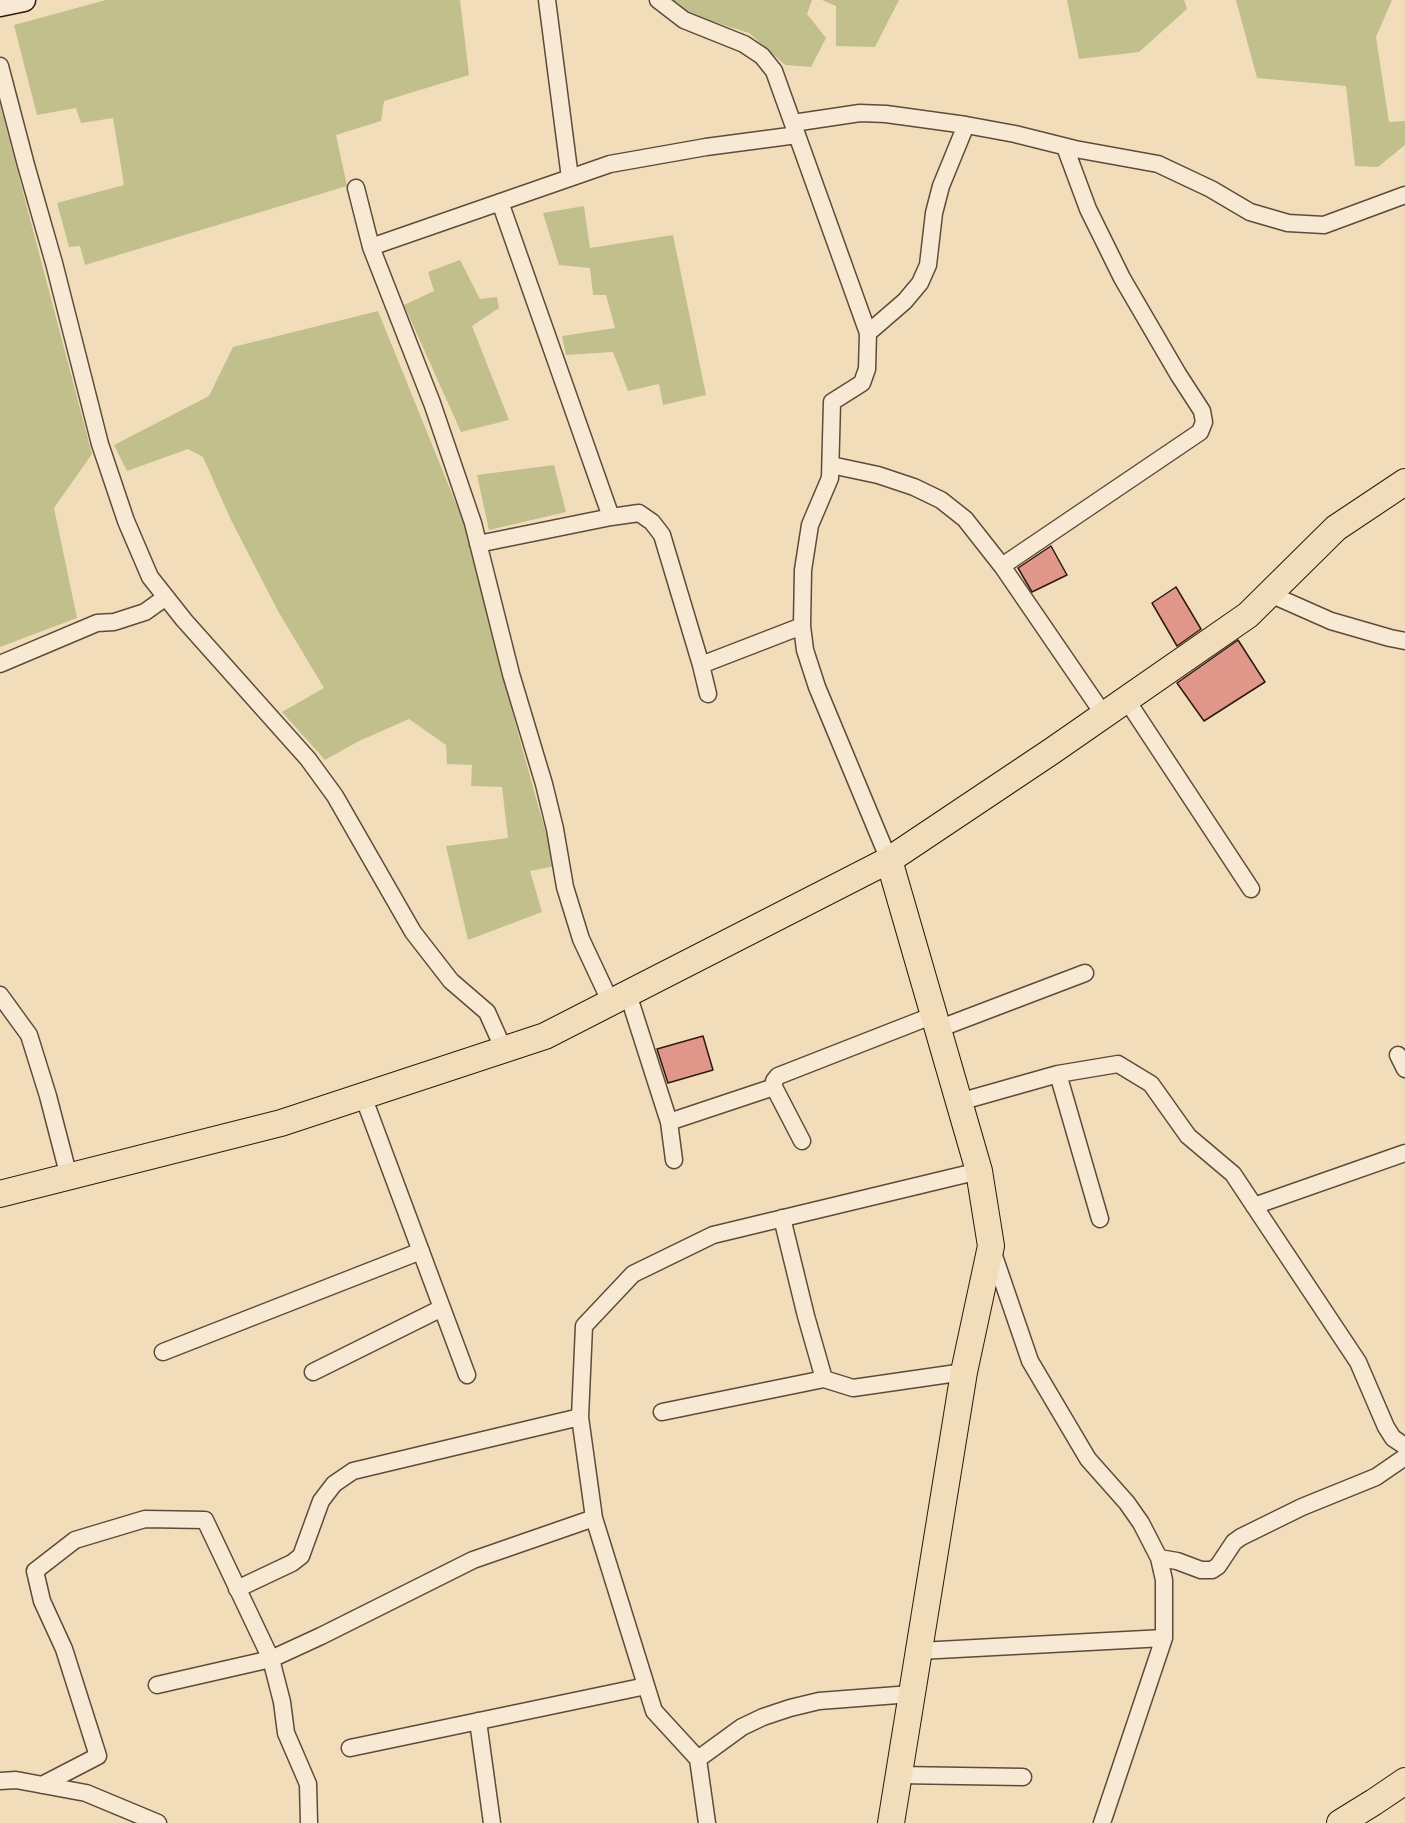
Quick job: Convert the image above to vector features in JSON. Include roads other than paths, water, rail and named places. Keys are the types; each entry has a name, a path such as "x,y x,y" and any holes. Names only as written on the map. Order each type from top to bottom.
{"main road":[{"path":"0,1194 281,1123 545,1036 620,998 889,860 1248,615 1336,528 1405,482"},
{"path":"889,860 979,1171 991,1246 964,1372 891,1823"},
{"path":"1340,1823 1405,1781"}],"street":[{"path":"0,5 24,0"},
{"path":"547,0 570,178"},
{"path":"658,0 684,20 744,44 762,56 774,71 868,333 867,369 862,383 832,402 830,478 810,525 803,570 802,626 805,650 817,687 889,860"},
{"path":"0,66 57,273 100,444 126,521 150,577 240,684 308,759 335,796 413,932 451,981 487,1012 504,1050"},
{"path":"371,248 610,164 795,129 860,113 886,114 966,125 1015,134 1065,147 1158,164 1211,189 1250,212 1288,223 1324,225 1405,195"},
{"path":"868,333 905,301 920,283 928,265 934,213 941,186 966,125"},
{"path":"1002,566 1200,432 1204,422 1203,411 1178,374 1117,268 1088,209 1065,147"},
{"path":"356,188 371,248 432,403 478,543 511,674 544,784 565,887 581,939 620,998 669,1122 674,1160"},
{"path":"500,202 611,517"},
{"path":"831,465 878,475 914,487 941,500 965,519 1002,566 1104,715"},
{"path":"478,543 639,513 652,522 662,535 708,694"},
{"path":"1270,594 1331,621 1405,641"},
{"path":"0,664 97,623 114,622 145,612 166,597"},
{"path":"701,665 802,626"},
{"path":"1126,699 1251,889"},
{"path":"802,1141 774,1087 774,1081 785,1072 1085,973"},
{"path":"0,995 29,1035 69,1177"},
{"path":"959,1102 1058,1074 1118,1064 1151,1084 1188,1136 1233,1174 1358,1362 1386,1427 1393,1438 1405,1446"},
{"path":"1058,1074 1100,1220"},
{"path":"669,1122 774,1087"},
{"path":"363,1096 467,1375"},
{"path":"1254,1206 1405,1153"},
{"path":"707,1823 698,1759 654,1711 594,1518 580,1417 585,1326 633,1274 713,1234 979,1171"},
{"path":"782,1218 824,1379"},
{"path":"991,1246 1030,1361 1088,1459 1127,1503 1160,1558 1165,1591 1164,1638 1102,1823"},
{"path":"163,1352 421,1251"},
{"path":"313,1372 442,1308"},
{"path":"662,1412 824,1379 853,1388 964,1372"},
{"path":"237,1589 292,1563 301,1556 321,1501 334,1484 353,1471 580,1417"},
{"path":"1160,1558 1177,1561 1201,1570 1212,1570 1218,1566 1234,1542 1241,1537 1302,1507 1376,1477 1405,1457"},
{"path":"157,1685 271,1659 473,1560 594,1518"},
{"path":"42,1785 98,1756 64,1649 42,1601 35,1571 75,1540 144,1519 205,1520 271,1659 282,1702 286,1733 308,1784 309,1823"},
{"path":"919,1651 1164,1638"},
{"path":"350,1748 646,1686"},
{"path":"698,1759 742,1728 763,1717 790,1708 819,1701 911,1694"},
{"path":"478,1721 492,1823"},
{"path":"899,1775 1023,1777"},
{"path":"0,1781 16,1780 86,1793 158,1823"}]}
